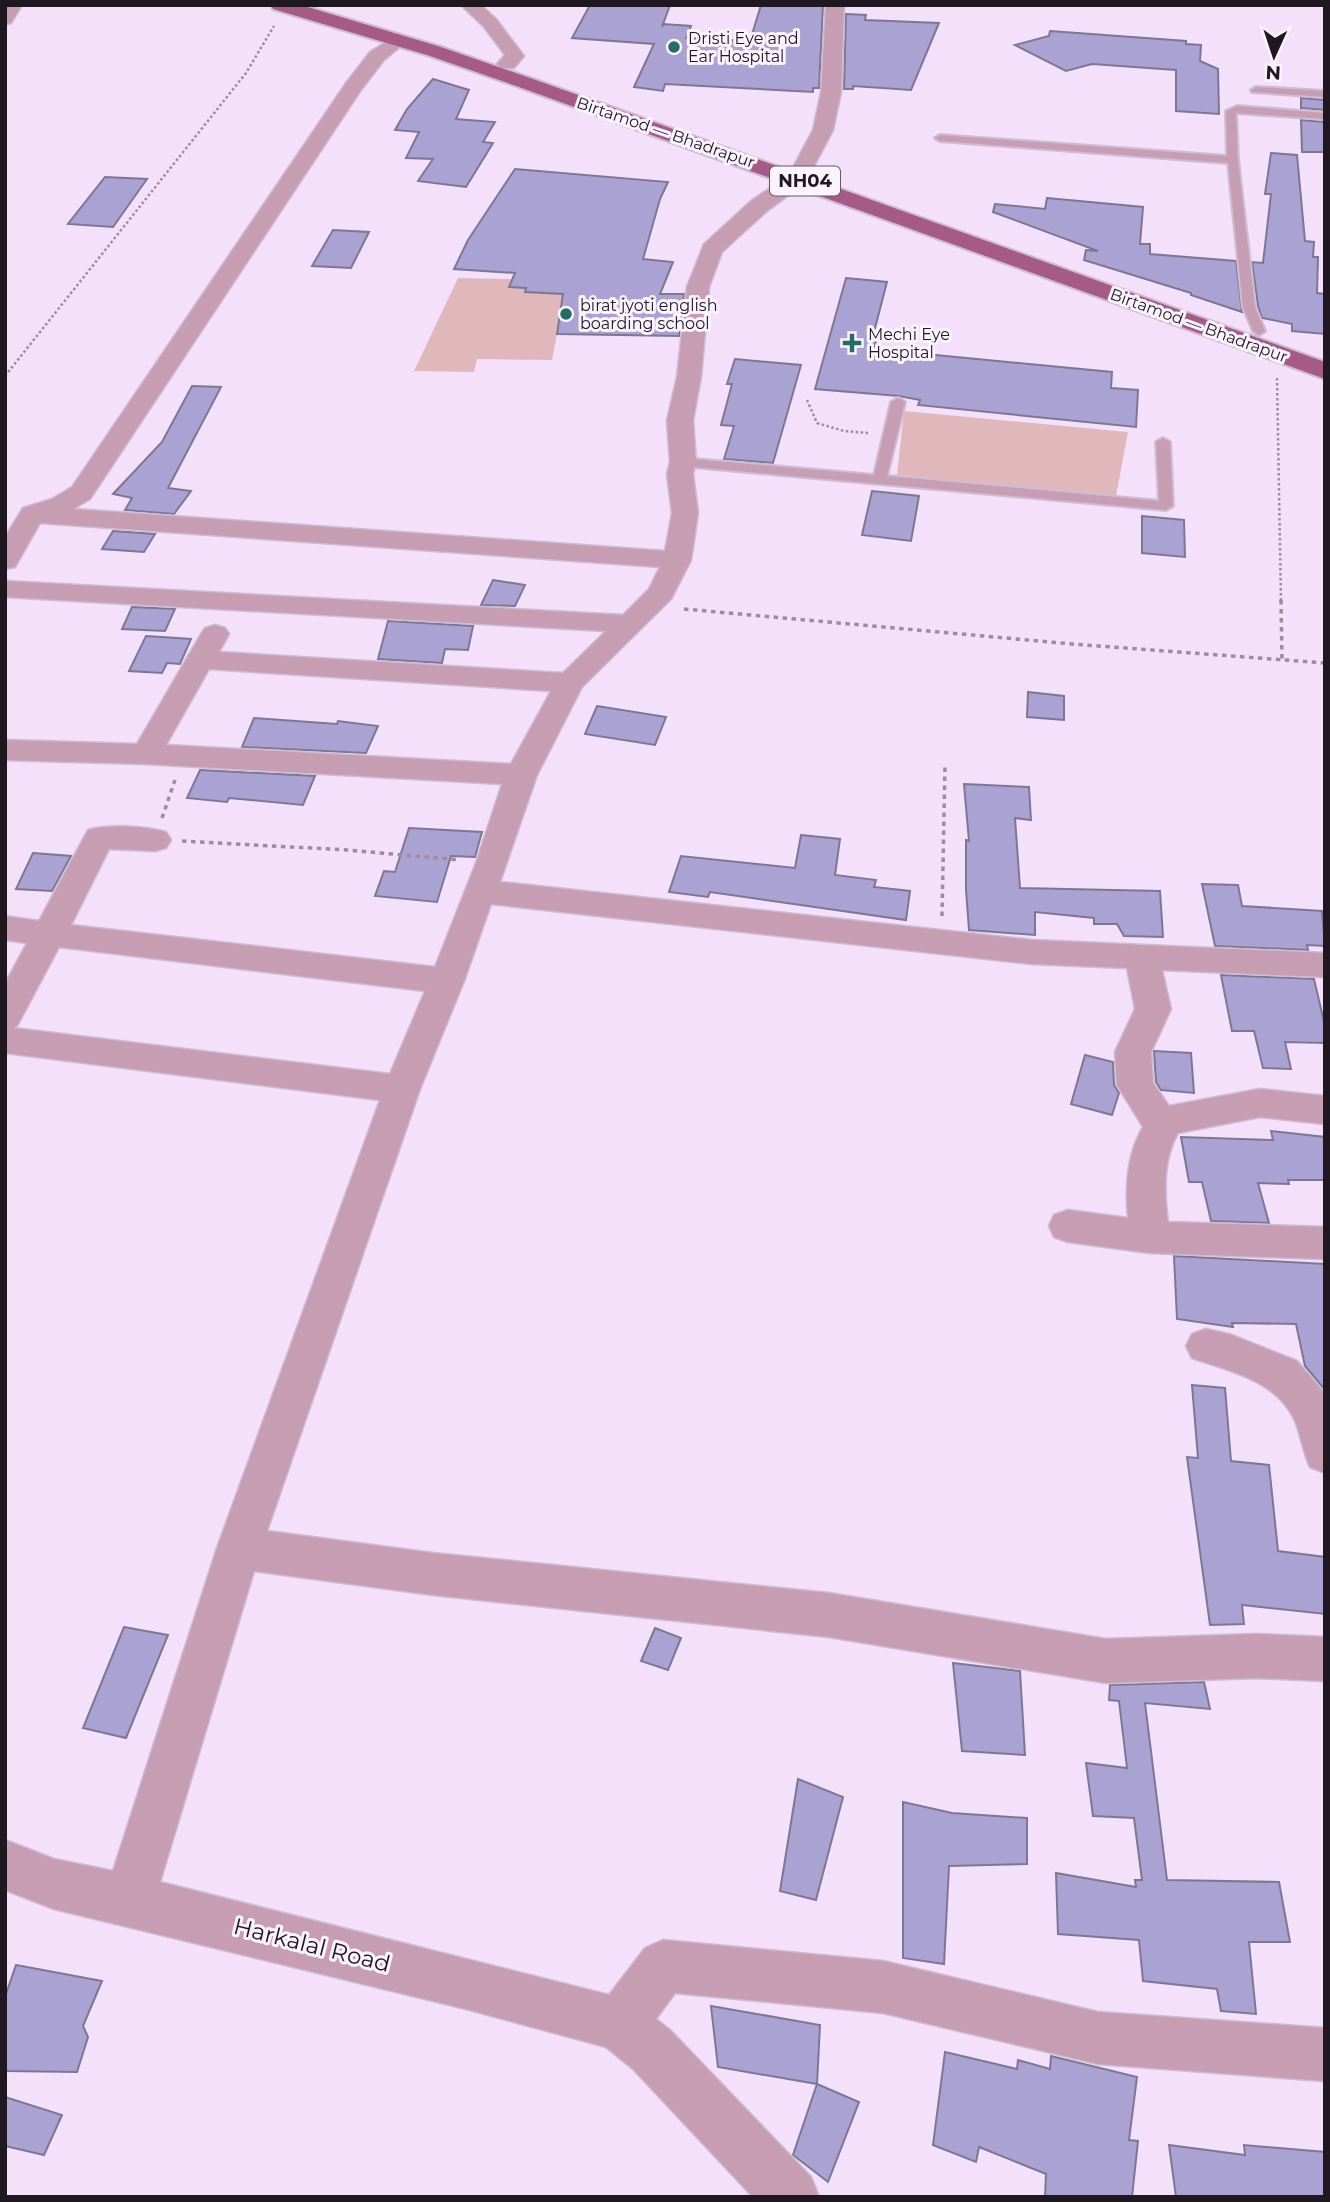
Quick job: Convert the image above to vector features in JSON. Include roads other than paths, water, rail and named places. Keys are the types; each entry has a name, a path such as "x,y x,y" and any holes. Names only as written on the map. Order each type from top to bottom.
{"main road":[{"name":"Birtamod — Bhadrapur","path":"280,5 309,8 507,64 533,79"},
{"name":"Birtamod — Bhadrapur","path":"309,8 398,40 533,79 800,173 1106,283 1325,370"},
{"name":"Birtamod — Bhadrapur","path":"1106,283 1325,354"}],"street":[{"path":"5,19 13,5"},
{"path":"470,5 490,23 515,56 507,64"},
{"path":"130,1900 239,1548 402,1089 447,981 521,775 570,684 661,593 677,560 685,513 680,474 683,462 680,419 689,377 698,287 712,249 800,173 823,130 831,92 835,5"},
{"path":"5,561 32,514 61,505 81,493 353,87 377,56 398,40"},
{"path":"32,514 677,560"},
{"path":"5,589 638,615"},
{"path":"146,754 208,647 570,684"},
{"path":"5,750 183,755 521,775"},
{"path":"5,1017 99,838 155,840"},
{"path":"485,877 1032,952 1325,965"},
{"path":"5,928 447,981"},
{"path":"1142,958 1153,1009 1133,1052 1135,1085 1163,1126"},
{"path":"5,1040 402,1089"},
{"path":"1150,1237 1146,1202 1150,1148 1166,1121 1260,1103 1325,1110"},
{"path":"1068,1226 1150,1237 1325,1243"},
{"path":"1206,1346 1215,1346 1282,1374 1313,1411 1325,1454"},
{"path":"239,1548 432,1574 829,1615 1106,1661 1257,1656 1325,1659"},
{"name":"Harkalal Road","path":"5,1865 54,1884 130,1900 466,1983 620,2024"},
{"path":"791,2197 652,2050 620,2024 663,1966 883,1987 1098,2038 1325,2055"}],"lane":[{"path":"1256,90 1325,94"},
{"path":"1259,331 1249,307 1233,160 1232,109 1325,116"},
{"path":"940,138 1233,160"},
{"path":"880,478 898,402"},
{"path":"683,462 1166,506 1163,442"}],"place":[{"name":"Dristi Eye and Ear Hospital","path":"674,47"},
{"name":"birat jyoti english boarding school","path":"566,314"},
{"name":"Mechi Eye Hospital","path":"852,343"}]}
